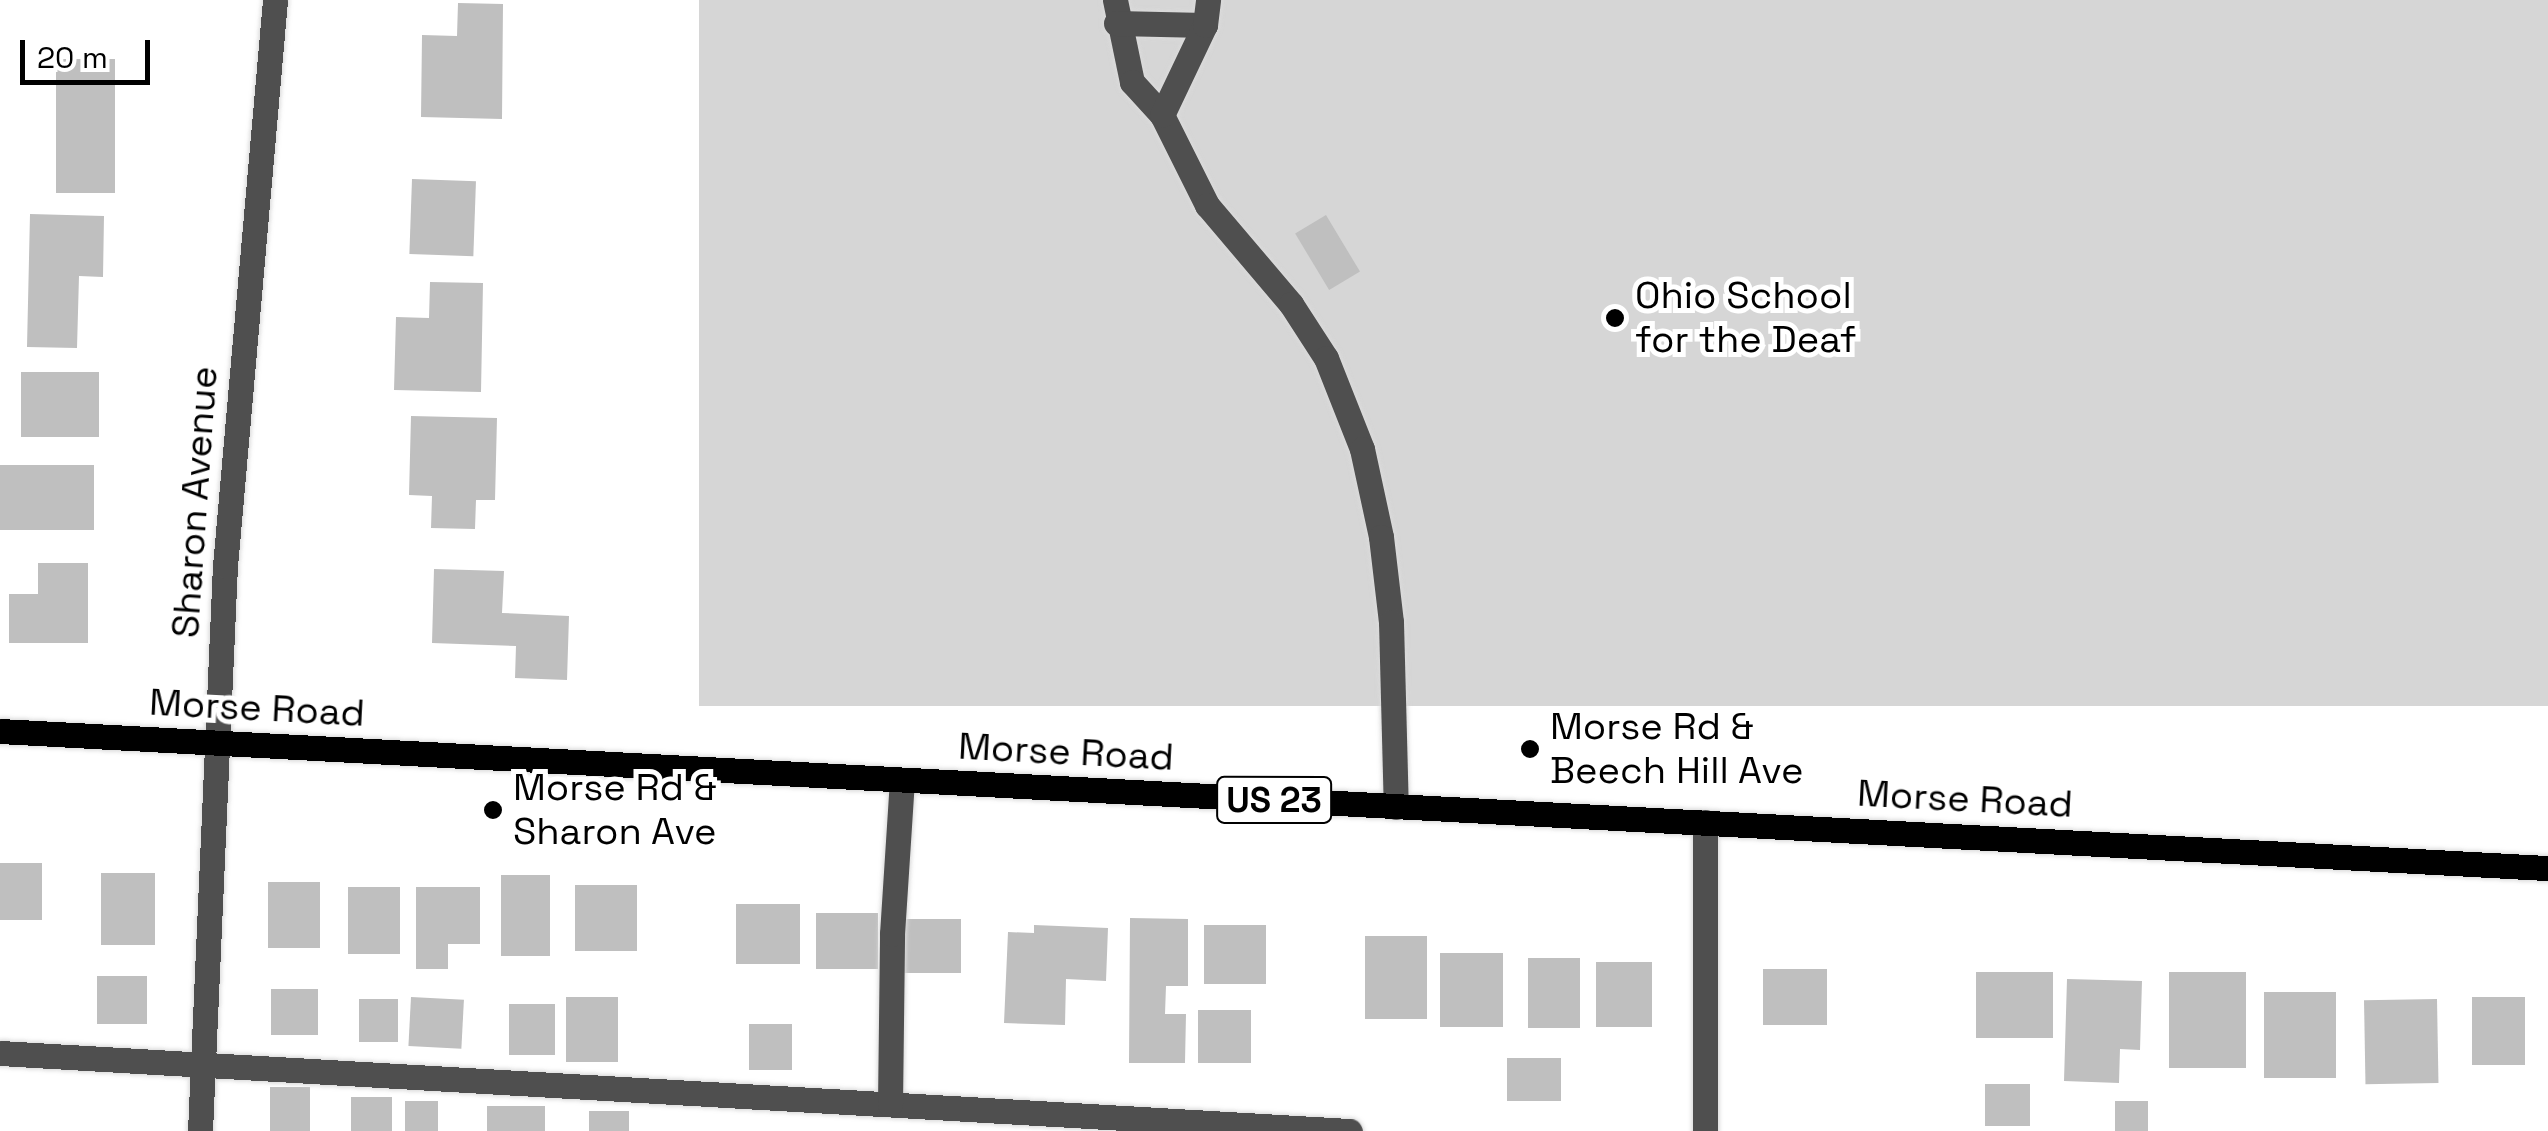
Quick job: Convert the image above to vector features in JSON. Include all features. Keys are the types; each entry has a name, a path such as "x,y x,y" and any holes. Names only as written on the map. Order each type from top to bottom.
{"main road":[{"name":"Morse Road","path":"0,731 2548,868"}],"street":[{"name":"Sharon Avenue","path":"200,1131 225,566 275,0"},
{"path":"1162,114 1207,12 1116,11 1132,82 1162,114 1207,205 1291,304 1326,358 1362,448 1381,537 1391,622 1396,807"},
{"path":"890,1104 892,934 902,780"},
{"path":"1705,822 1705,1131"},
{"path":"0,1053 1350,1131"}],"shaded area":[{"name":"Ohio School for the Deaf","path":"699,0 2548,0 2548,706 699,706"}],"building":[{"path":"458,3 503,4 502,119 421,117 422,35 457,36"},
{"path":"56,59 115,59 115,193 56,193"},
{"path":"412,179 476,181 473,256 409,254"},
{"path":"30,214 104,216 103,277 79,276 77,348 27,347"},
{"path":"1326,215 1360,272 1329,290 1295,234"},
{"path":"430,282 483,283 481,392 394,390 396,317 429,318"},
{"path":"21,372 99,372 99,437 21,437"},
{"path":"411,416 497,418 495,500 476,500 475,529 431,528 432,496 409,495"},
{"path":"0,465 94,465 94,530 0,530"},
{"path":"38,563 88,563 88,643 9,643 9,594 38,594"},
{"path":"434,569 504,571 502,613 569,616 567,680 515,678 516,646 432,643"},
{"path":"0,863 42,863 42,920 0,920"},
{"path":"101,873 155,873 155,945 101,945"},
{"path":"501,875 550,875 550,956 501,956"},
{"path":"268,882 320,882 320,948 268,948"},
{"path":"575,885 637,885 637,951 575,951"},
{"path":"348,887 400,887 400,954 348,954"},
{"path":"416,887 480,887 480,944 448,944 448,969 416,969"},
{"path":"736,904 800,904 800,964 736,964"},
{"path":"816,913 878,913 878,969 816,969"},
{"path":"1130,918 1188,919 1188,986 1166,986 1165,1014 1186,1014 1185,1063 1129,1063"},
{"path":"897,919 961,919 961,973 897,973"},
{"path":"1034,925 1108,928 1106,981 1066,979 1065,1025 1004,1023 1008,932 1034,933"},
{"path":"1204,925 1266,925 1266,984 1204,984"},
{"path":"1365,936 1427,936 1427,1019 1365,1019"},
{"path":"1440,953 1503,953 1503,1027 1440,1027"},
{"path":"1528,958 1580,958 1580,1028 1528,1028"},
{"path":"1596,962 1652,962 1652,1027 1596,1027"},
{"path":"1763,969 1827,969 1827,1025 1763,1025"},
{"path":"1976,972 2053,972 2053,1038 1976,1038"},
{"path":"2169,972 2246,972 2246,1068 2169,1068"},
{"path":"97,976 147,976 147,1024 97,1024"},
{"path":"2067,979 2142,981 2140,1050 2120,1049 2119,1083 2064,1081"},
{"path":"271,989 318,989 318,1035 271,1035"},
{"path":"2264,992 2336,992 2336,1078 2264,1078"},
{"path":"411,997 464,1000 461,1049 408,1046"},
{"path":"566,997 618,997 618,1062 566,1062"},
{"path":"2472,997 2525,997 2525,1065 2472,1065"},
{"path":"359,999 398,999 398,1042 359,1042"},
{"path":"2437,999 2438,1083 2365,1084 2364,1000"},
{"path":"509,1004 555,1004 555,1055 509,1055"},
{"path":"1198,1010 1251,1010 1251,1063 1198,1063"},
{"path":"749,1024 792,1024 792,1070 749,1070"},
{"path":"1507,1058 1561,1058 1561,1101 1507,1101"},
{"path":"1985,1084 2030,1084 2030,1126 1985,1126"},
{"path":"270,1087 310,1087 310,1131 270,1131"},
{"path":"351,1097 392,1097 392,1131 351,1131"},
{"path":"405,1101 438,1101 438,1131 405,1131"},
{"path":"2115,1101 2148,1101 2148,1131 2115,1131"},
{"path":"487,1106 545,1106 545,1131 487,1131"},
{"path":"589,1111 629,1111 629,1131 589,1131"}],"place":[{"name":"Ohio School for the Deaf","path":"1615,318"},
{"name":"Morse Rd & Beech Hill Ave","path":"1530,749"},
{"name":"Morse Rd & Sharon Ave","path":"493,810"}]}
